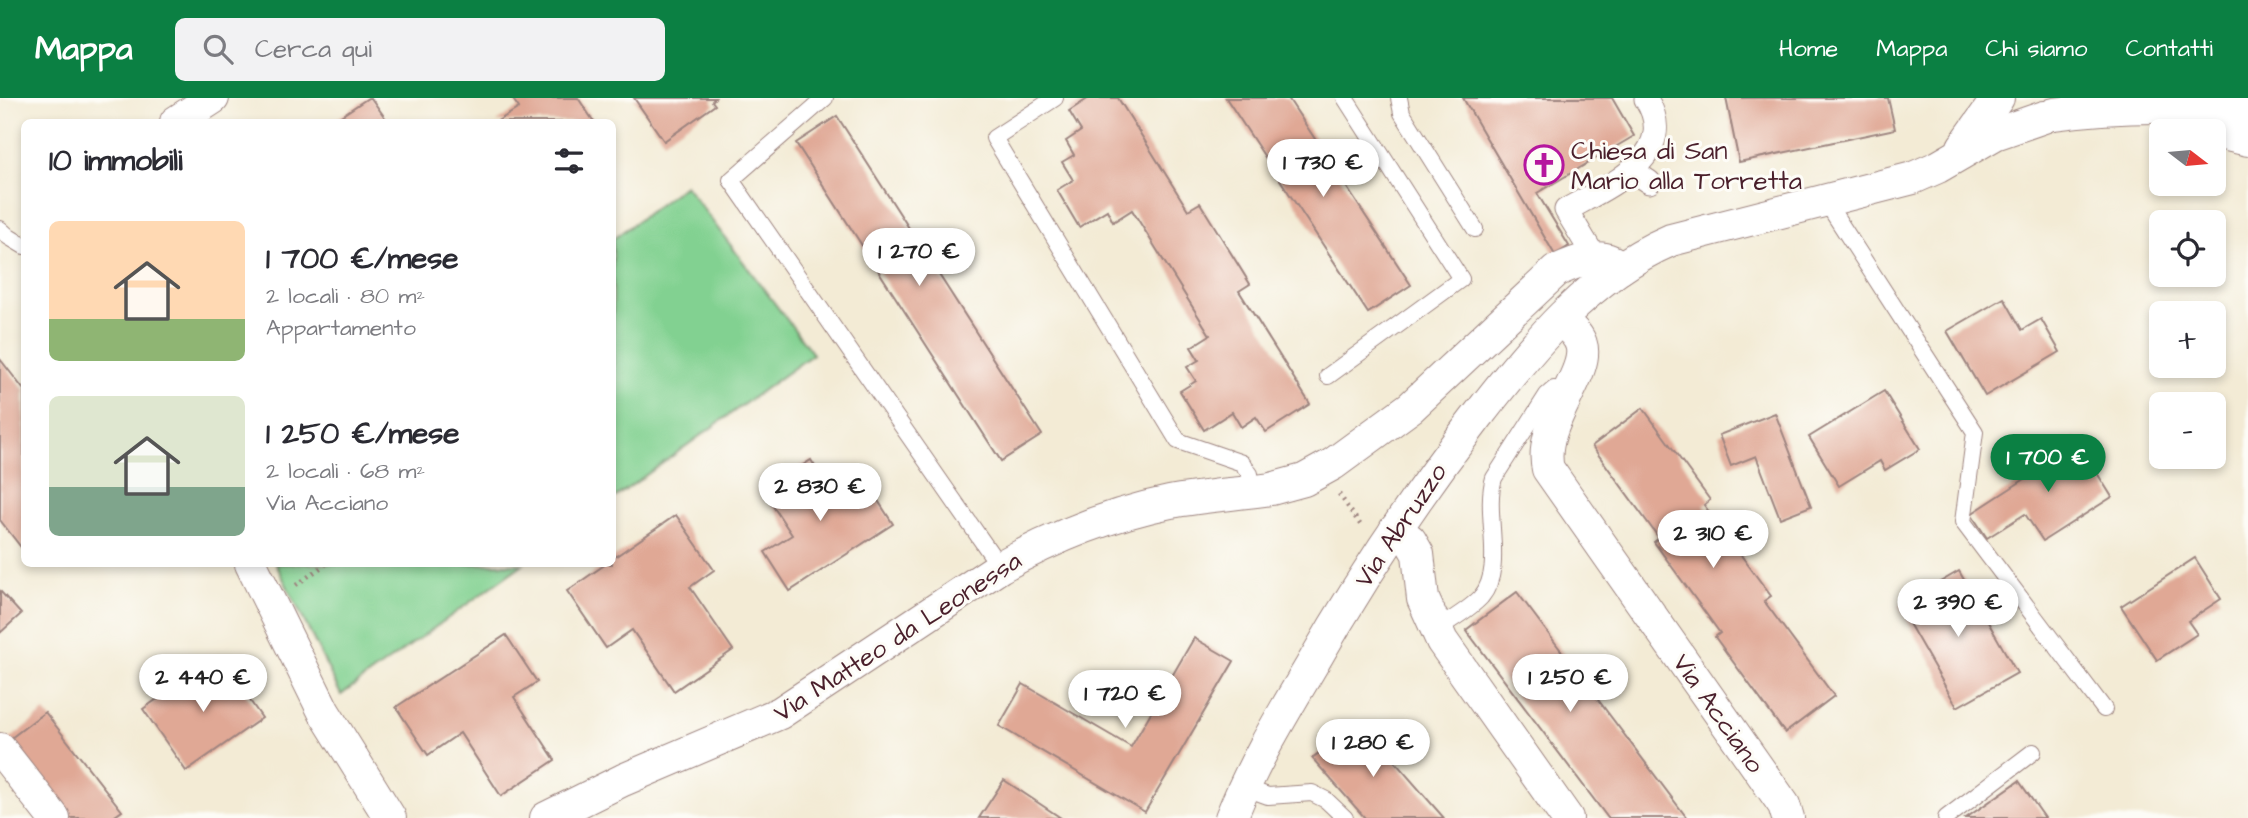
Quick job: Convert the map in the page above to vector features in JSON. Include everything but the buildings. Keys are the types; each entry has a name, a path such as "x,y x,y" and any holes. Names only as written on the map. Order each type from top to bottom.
{"street":[{"path":"181,119 213,98"},
{"name":"Via Matteo da Leonessa","path":"1952,158 1998,98"},
{"path":"2011,98 2026,114 2056,110"},
{"path":"1607,263 1566,210 1640,176 1653,139 1654,119 1646,99"},
{"path":"2177,102 2194,119"},
{"name":"Via Matteo da Leonessa","path":"546,818 622,780 780,713 1000,567 1047,544 1145,508 1291,485 1322,470 1411,407 1545,279 1565,266 1607,263 1686,235 1913,178 1995,134 2056,110 2120,108 2177,102 2248,112"},
{"path":"2226,134 2248,140"},
{"name":"Via Abruzzo","path":"1231,818 1243,787 1336,622 1390,537 1498,390 1607,263"},
{"name":"Via Acciano","path":"1561,319 1578,338 1583,351 1579,368 1547,446 1547,461 1553,477 1784,805 1788,818"},
{"path":"1390,537 1410,540 1418,554 1423,599 1436,630 1567,818"},
{"path":"252,567 329,720 390,818"},
{"path":"0,749 54,818"}],"lane":[{"path":"825,98 731,180 1000,567"},
{"path":"1055,98 994,138 1178,441 1242,463 1250,474 1254,492"},
{"path":"1328,376 1461,279 1345,98"},
{"path":"1399,98 1407,121 1475,229"},
{"path":"1825,200 1975,432 1963,522 2104,709"},
{"path":"0,229 21,244"},
{"path":"1436,630 1475,602 1487,588 1492,570 1490,493 1494,478 1547,395 1554,389 1567,393"},
{"path":"1946,818 2033,752"},
{"path":"1243,787 1268,796 1312,793 1326,800 1345,818"}],"path":[{"path":"1322,470 1363,530 1390,537"}],"green space":[{"path":"685,185 813,354 616,497 616,237"},
{"path":"277,567 519,567 341,695"}],"place":[{"name":"Chiesa di San Mario alla Torretta","path":"1544,165"}]}
